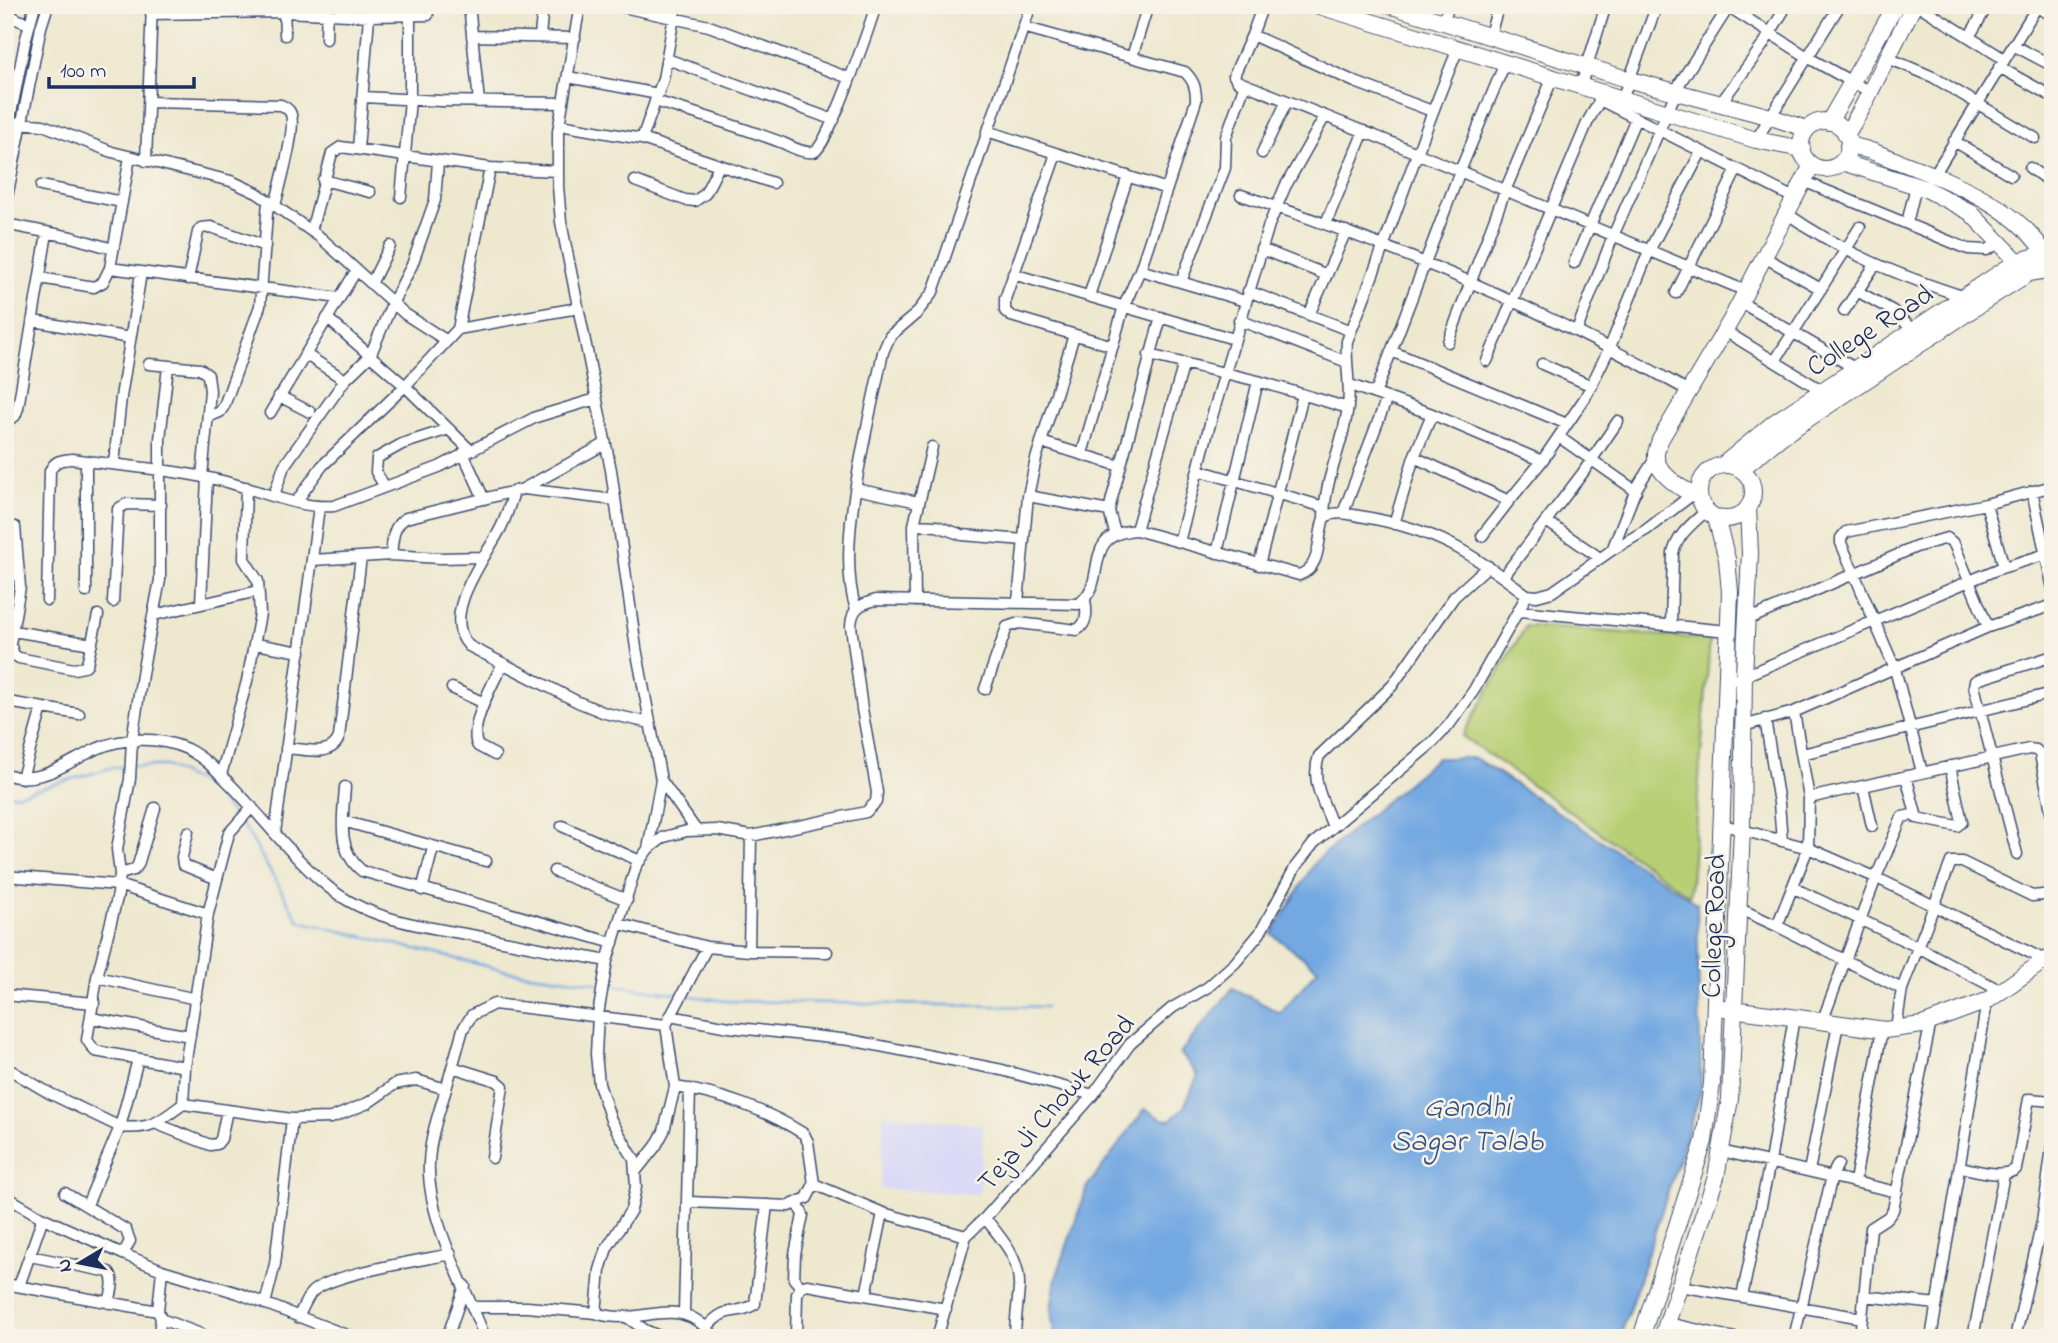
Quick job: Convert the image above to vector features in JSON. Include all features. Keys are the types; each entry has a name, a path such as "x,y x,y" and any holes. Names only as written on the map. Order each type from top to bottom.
{"main road":[{"path":"1829,122 1896,5"},
{"path":"1916,5 1847,140 1842,162 1833,168 1825,169 1812,165 1805,159 1802,149 1803,136 1807,129 1814,124 1829,122 1836,125 1847,140 1934,175 1997,207 2034,237 2051,260"},
{"path":"1324,6 1553,77 1592,92 1756,140 1802,149"},
{"path":"1393,6 1630,80 1807,129"},
{"path":"1842,162 1916,186 1970,212 2023,267"},
{"path":"1695,494 1707,472 1723,465 1741,469 1749,478 1753,490 1748,507 1734,518 1711,514 1695,494 1665,475 1656,457 1660,440 1725,331 1812,165"},
{"name":"College Road","path":"1741,469 1914,331 1965,297 2023,267 2051,260"},
{"name":"College Road","path":"1723,465 1775,422 1823,391 1863,373 2023,267"},
{"name":"College Road","path":"1665,1331 1716,1177 1730,1099 1742,829 1750,524 1748,507"},
{"name":"College Road","path":"1641,1338 1704,1140 1712,1083 1729,576 1711,514"},
{"path":"1714,1008 1889,1029 1931,1021 1993,996 2049,958"}],"street":[{"path":"7,5 12,17 29,24"},
{"path":"5,144 7,123 35,5"},
{"path":"5,207 41,27 48,5"},
{"path":"469,5 479,102"},
{"path":"540,36 543,5"},
{"path":"580,5 559,125 561,222 606,444 636,648 661,780 648,849"},
{"path":"614,5 675,11 849,78"},
{"path":"788,5 805,5"},
{"path":"568,77 657,97 811,153 821,148 834,120 876,5"},
{"path":"856,609 849,575 852,510 883,352 890,336 925,305 933,292 1031,5"},
{"path":"1132,57 1148,5"},
{"path":"1263,5 1234,76 1237,81 1689,267 1743,297 1793,333 1863,373"},
{"path":"1443,22 1449,5"},
{"path":"1489,37 1499,5"},
{"path":"1487,361 1588,121 1592,92 1587,65 1606,5"},
{"path":"1622,99 1657,5"},
{"path":"1720,104 1787,5"},
{"path":"1756,140 1840,5"},
{"path":"1916,5 1969,37 2053,97"},
{"path":"1969,37 1988,5"},
{"path":"1577,330 1613,236 1675,93 1728,6 1809,58 1870,92"},
{"path":"1934,175 2037,6 2053,16"},
{"path":"284,8 285,35"},
{"path":"146,161 151,10 284,8 428,15"},
{"path":"326,10 326,39"},
{"path":"358,149 370,11"},
{"path":"642,139 667,59 675,11"},
{"path":"401,197 410,100 410,16"},
{"path":"1023,27 1185,72 1193,80 1196,91 1196,101 1140,270 1124,306 1082,454"},
{"path":"1252,35 1355,82 1432,111"},
{"path":"472,36 575,38"},
{"path":"2013,45 2053,66"},
{"path":"596,1313 600,1270 607,1248 631,1210 636,1187 634,1159 611,1120 599,1084 596,1054 598,1016 606,964 640,861 648,849 664,837 687,831 717,830 751,836 866,812 876,802 877,792 862,709 852,625 852,615 862,604 876,600 1078,604 1085,600 1090,592 1102,547 1110,536 1136,530 1288,573 1305,573 1315,561 1348,408 1350,385 1347,341 1385,246 1432,111 1458,49"},
{"path":"1888,58 1933,77 2035,138"},
{"path":"667,59 834,120"},
{"path":"1375,394 1460,171 1505,63"},
{"path":"1448,342 1505,191 1553,77"},
{"path":"1181,282 1225,168 1226,137 1245,84"},
{"path":"1592,92 1659,132 1794,198"},
{"path":"363,97 563,103"},
{"path":"1262,153 1287,101"},
{"path":"148,102 281,105 287,108 292,119 290,145 272,203 257,319 224,406 220,412 208,417"},
{"path":"1179,542 1224,373 1261,250 1276,207 1325,116"},
{"path":"1574,263 1636,118"},
{"path":"7,123 43,125 130,157 231,181 272,203 311,231 392,304 447,341"},
{"path":"559,125 642,139 773,183"},
{"path":"987,131 1167,189"},
{"path":"1326,223 1364,131"},
{"path":"1954,142 2011,175"},
{"path":"311,231 323,180 335,149 341,147 491,168 558,170"},
{"path":"1482,536 1542,461 1591,386 1649,251 1701,152"},
{"path":"1056,154 1005,299 1006,311 1012,316 1113,346"},
{"path":"40,278 94,287 103,282 110,268 130,157"},
{"path":"274,495 284,466 345,380 370,356 412,264 435,200 438,162"},
{"path":"635,181 684,200 695,201 705,194 719,166"},
{"path":"296,502 322,466 405,386 458,329 491,168"},
{"path":"2030,168 2053,184"},
{"path":"1676,293 1737,169"},
{"path":"1089,296 1128,176"},
{"path":"323,180 370,192"},
{"path":"1803,181 1968,250 1987,250 1999,243"},
{"path":"41,186 122,202"},
{"path":"1907,223 1916,186"},
{"path":"1241,195 1326,223 1471,281 1610,346 1689,391"},
{"path":"1786,213 1845,251 1875,265 1965,297"},
{"path":"5,224 113,249"},
{"path":"188,279 201,228 211,227 265,246"},
{"path":"1775,361 1860,227"},
{"path":"1310,315 1346,231"},
{"path":"5,422 15,416 19,408 47,233"},
{"path":"371,285 390,246"},
{"path":"1261,250 1327,275"},
{"path":"1764,257 1821,289"},
{"path":"1844,311 1875,265"},
{"path":"110,268 339,298"},
{"path":"1140,270 1246,296 1310,315 1351,331"},
{"path":"270,413 356,271"},
{"path":"114,464 141,273"},
{"path":"1013,274 1234,339"},
{"path":"1857,291 1893,311 1914,331"},
{"path":"458,329 578,309"},
{"path":"1115,534 1109,512 1160,317"},
{"path":"327,318 405,386 449,429 467,451 484,499"},
{"path":"1239,320 1347,362"},
{"path":"34,321 130,338"},
{"path":"1725,331 1823,391"},
{"path":"1018,602 1028,496 1041,442 1074,335"},
{"path":"1391,351 1567,424"},
{"path":"305,355 345,380"},
{"path":"1149,355 1258,381 1348,408"},
{"path":"1136,530 1184,363"},
{"path":"149,364 205,371 210,381 201,603"},
{"path":"1542,364 1591,386"},
{"path":"168,366 161,422 161,554 154,615 143,668 130,779 117,849 119,880 97,977 87,1040 95,1051 185,1068"},
{"path":"1217,553 1258,381"},
{"path":"1350,385 1432,414 1542,461"},
{"path":"1259,565 1303,396"},
{"path":"279,397 310,412"},
{"path":"1342,513 1387,398"},
{"path":"47,600 50,471 53,464 60,460 114,464 205,477 296,502 319,507 334,506 439,467 536,417 596,399"},
{"path":"1394,524 1414,457 1432,414"},
{"path":"1503,577 1618,421"},
{"path":"385,487 376,472 376,458 402,444 449,429"},
{"path":"1559,436 1636,491"},
{"path":"1041,442 1120,466"},
{"path":"391,555 395,529 398,523 406,518 518,491 606,444"},
{"path":"915,601 915,525 932,447"},
{"path":"1414,457 1509,501"},
{"path":"1612,550 1636,491 1656,457"},
{"path":"86,461 86,592"},
{"path":"1198,470 1278,494 1324,513 1342,513 1425,532 1464,550 1527,595 1537,596 1552,592 1695,494"},
{"path":"1922,772 1895,669 1841,538 1846,532 1986,504 2053,486"},
{"path":"221,775 256,644 260,614 255,574 244,559 246,487"},
{"path":"856,489 918,502"},
{"path":"518,491 615,500"},
{"path":"518,491 499,532 466,590 459,630 463,639 469,646 605,713 650,723"},
{"path":"2032,491 2050,553 2053,589"},
{"path":"1028,496 1109,512"},
{"path":"113,602 118,509 126,504 161,505"},
{"path":"1986,504 2004,567"},
{"path":"275,833 319,507"},
{"path":"1671,625 1673,553 1682,533 1711,514"},
{"path":"1546,522 1601,558"},
{"path":"915,525 937,526 962,535 1024,540"},
{"path":"15,527 20,587 11,608 13,631 10,644 14,655 80,669 87,664 98,615"},
{"path":"1746,620 1916,547 1947,538 1954,544 1988,627"},
{"path":"1725,684 2004,567 2050,553"},
{"path":"313,560 391,555 483,557"},
{"path":"286,748 324,751 336,745 361,556"},
{"path":"1333,827 1316,783 1315,768 1319,756 1392,686 1454,597 1488,566"},
{"path":"154,615 258,591"},
{"name":"Teja Ji Chowk Road","path":"1015,1338 1019,1286 1015,1261 1008,1246 985,1218 1093,1095 1130,1044 1172,1008 1208,987 1235,963 1260,933 1296,866 1314,843 1432,743 1449,725 1474,690 1527,595"},
{"path":"985,689 1007,627 1019,623 1077,630 1086,618 1085,600"},
{"path":"1743,726 1794,712 1988,627 2053,605"},
{"path":"1520,611 1727,631"},
{"path":"13,631 92,644"},
{"path":"256,644 300,652"},
{"path":"2017,854 1974,686 1975,681 2053,656"},
{"path":"495,755 478,746 474,734 484,703 503,663"},
{"path":"452,688 484,703"},
{"path":"1802,754 2053,693"},
{"path":"5,704 79,714"},
{"path":"22,778 42,708"},
{"path":"1777,926 1808,848 1809,798 1794,712"},
{"path":"1765,719 1779,803 1782,841"},
{"path":"5,774 37,778 96,749 162,742 187,750 211,765 248,810 275,833 329,888 372,913 606,964"},
{"path":"1809,798 2029,749 2040,754 2053,821"},
{"path":"1809,1171 1830,1023 1844,960 1902,817 1912,815 1957,826 1961,824 1950,766"},
{"path":"1906,776 1917,818"},
{"path":"661,780 696,831"},
{"path":"1863,786 1872,826"},
{"path":"345,787 343,840 351,862 362,871 613,943"},
{"path":"119,880 138,865 155,808"},
{"path":"183,1104 185,1068 208,915 232,827 248,810"},
{"path":"343,821 486,862"},
{"path":"1720,824 1808,848 2049,958"},
{"path":"562,826 640,861"},
{"path":"188,832 182,857 183,865 187,869 218,878"},
{"path":"749,951 751,836"},
{"path":"422,890 433,848"},
{"path":"1855,1181 1889,1029 1951,862 1955,860 2032,896 2053,894"},
{"path":"554,871 626,900"},
{"path":"5,876 119,880 208,915"},
{"path":"1794,888 1920,948 1993,996 1931,1338"},
{"path":"1738,908 1902,989"},
{"path":"620,924 707,947 749,951 827,952"},
{"path":"636,1171 664,1131 675,1087 668,1021 707,947"},
{"path":"97,977 196,999"},
{"path":"5,995 94,1003"},
{"path":"485,1338 432,1201 429,1161 436,1122 463,1029 472,1015 494,1004 850,1040 1002,1070 1093,1095"},
{"path":"91,1018 190,1036"},
{"path":"1860,1338 1871,1228 1892,1213 1931,1021"},
{"path":"1742,1297 1770,1162 1793,1023"},
{"path":"87,1205 120,1127 138,1059"},
{"path":"5,1067 49,1093 120,1127 141,1129 157,1124 183,1104 292,1119 331,1118 368,1102 395,1084 416,1080 446,1088"},
{"path":"452,1067 503,1086 492,1158"},
{"path":"675,1087 748,1107 804,1134 808,1142 814,1184 807,1198 789,1206 688,1202"},
{"path":"684,1312 690,1089"},
{"path":"1960,1167 2004,1174 2014,1172 2029,1099 2053,1101"},
{"path":"157,1124 210,1145 217,1144 221,1139 227,1110"},
{"path":"265,1304 275,1264 292,1119"},
{"path":"2015,1338 2042,1222 2053,1140"},
{"path":"1721,1151 1896,1192"},
{"path":"1794,1338 1832,1176 1838,1164"},
{"path":"1972,1338 2004,1174"},
{"path":"814,1184 883,1213 966,1236"},
{"path":"65,1193 126,1230 130,1241 123,1254"},
{"path":"5,1196 41,1217 162,1270 238,1293 354,1338"},
{"path":"797,1203 803,1215 793,1279 801,1287"},
{"path":"707,1327 718,1314 755,1304 767,1205"},
{"path":"866,1295 883,1213"},
{"path":"19,1286 41,1217"},
{"path":"937,1338 966,1236 985,1218"},
{"path":"298,1317 312,1292 324,1285 359,1274 451,1254"},
{"path":"30,1256 109,1272 113,1282 109,1303"},
{"path":"158,1338 162,1270"},
{"path":"5,1284 159,1315 211,1338"},
{"path":"796,1338 797,1294 801,1287 807,1285 946,1309"},
{"path":"447,1338 465,1286"},
{"path":"1680,1286 1862,1318"},
{"path":"1864,1296 1937,1304"},
{"path":"473,1307 527,1307 628,1318 684,1312 707,1327 715,1338"},
{"path":"628,1318 663,1338"},
{"path":"1665,1331 1735,1338"}],"shaded area":[{"path":"883,1115 984,1125 979,1194 880,1189"}],"green space":[{"path":"1526,626 1710,639 1690,896 1462,736"}],"water":[{"name":"Gandhi Sagar Talab","path":"1437,758 1475,758 1697,903 1701,1091 1620,1338 1054,1338 1051,1308 1056,1278 1087,1187 1145,1109 1162,1119 1171,1120 1184,1107 1198,1075 1180,1053 1233,988 1280,1013 1318,969 1272,934 1315,862"}],"waterway":[{"path":"133,766 166,766 210,788 236,819"},
{"path":"5,794 16,795 114,767 127,767"},
{"path":"241,824 299,921 507,971 599,983"},
{"path":"606,984 679,994"},
{"path":"685,995 725,1001 1046,1007"}]}
